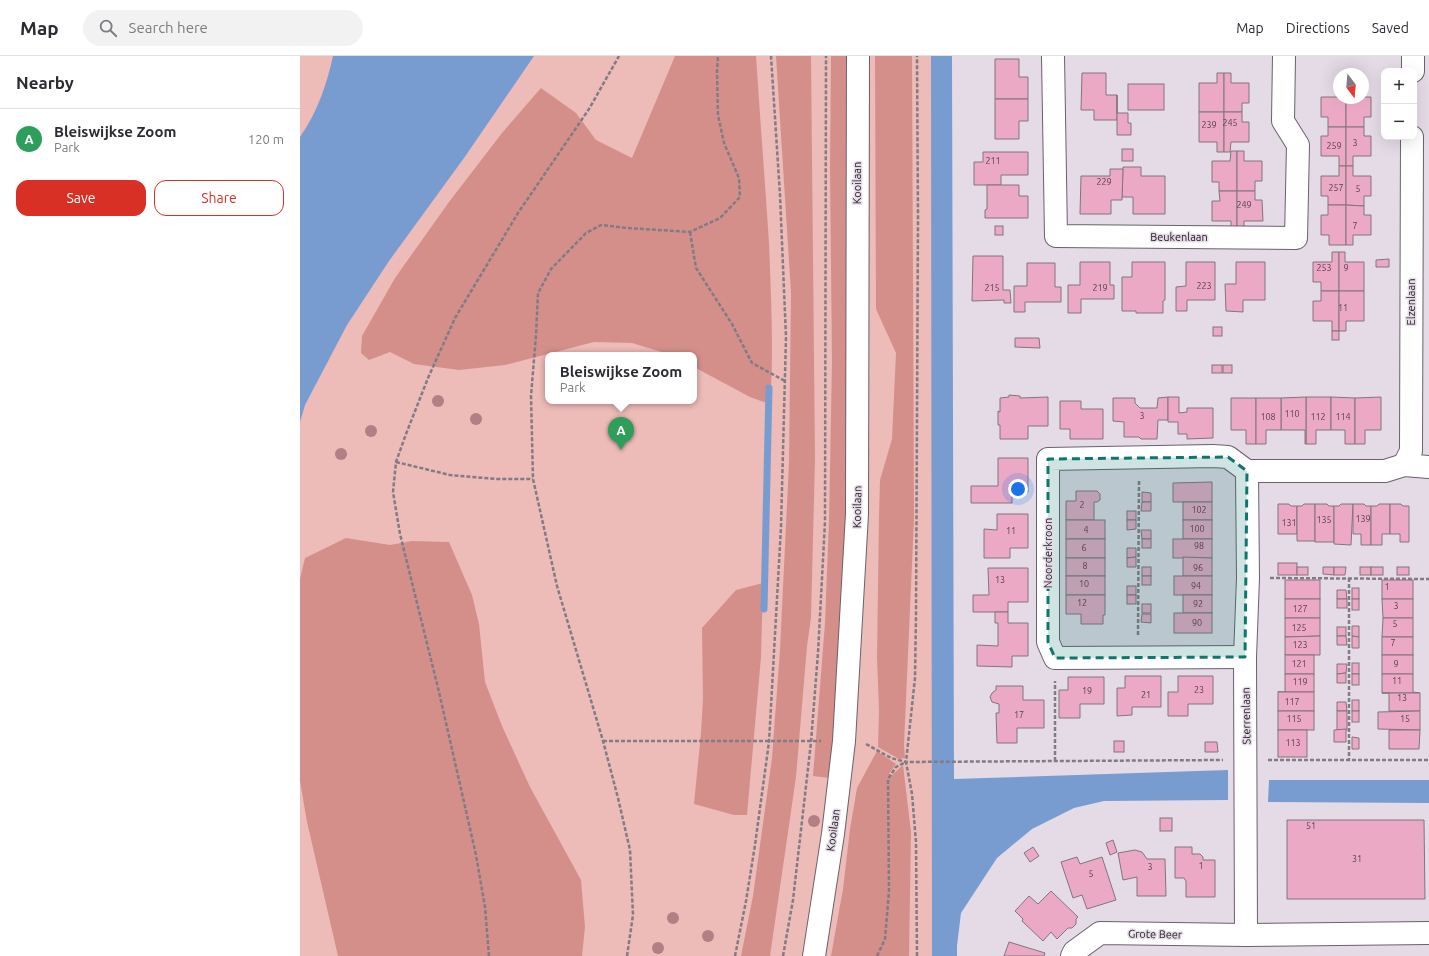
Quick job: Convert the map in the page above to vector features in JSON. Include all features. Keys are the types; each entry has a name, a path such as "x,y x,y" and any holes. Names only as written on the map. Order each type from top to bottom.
{"street":[{"name":"Kooilaan","path":"814,956 833,834 844,741 857,514 858,56"},
{"name":"Beukenlaan","path":"1053,56 1056,236 1296,238 1298,146 1283,121 1284,56"},
{"path":"1413,56 1413,68"},
{"name":"Elzenlaan","path":"1404,464 1411,451 1412,140"},
{"name":"Noorderkroon","path":"1056,658 1048,642 1048,459 1213,456 1228,457 1247,471"},
{"path":"1247,471 1385,471 1404,464 1429,467"},
{"name":"Sterrenlaan","path":"1246,935 1245,657 1248,578 1247,471"},
{"path":"1056,658 1245,657"},
{"name":"Grote Beer","path":"1072,956 1074,952 1100,933 1246,935"},
{"path":"1246,935 1429,933"}],"path":[{"path":"489,956 485,907 476,855 439,692 400,534 393,492 396,462 428,378 455,318 518,213 588,109 619,56"},
{"path":"627,956 633,915 630,850 603,741 557,586 533,479 531,396 538,293 551,269 586,233 601,225 690,232 720,218 740,197 739,178 724,142 718,115 718,56"},
{"path":"735,956 756,845 769,742 781,527 786,329 780,195 771,56"},
{"path":"783,956 793,900 811,742 818,653 825,522 826,56"},
{"path":"916,956 916,842 912,794 906,762 915,678 916,614 918,219 917,56"},
{"path":"690,232 696,268 728,317 752,362 785,381"},
{"path":"1138,657 1139,458"},
{"path":"396,462 450,475 496,479 533,479"},
{"path":"1248,578 1429,578"},
{"path":"1349,578 1349,761"},
{"path":"1055,761 1056,658"},
{"path":"603,741 844,741 866,744 891,758 906,762 1429,760"},
{"path":"877,956 886,939 888,897 888,779 896,767 906,762"}],"highlighted area":[{"path":"1228,457 1247,471 1245,657 1055,658 1048,642 1048,459"}],"shaded area":[{"path":"300,56 944,56 942,956 300,956"},
{"path":"675,56 756,56 769,243 772,344 770,404 750,397 697,369 697,352 662,352 632,343 594,342 555,352 545,352 545,355 505,365 459,370 414,364 390,352 369,360 361,353 362,336 395,278 449,202 502,133 541,88 576,113 596,140 632,158"},
{"path":"776,56 811,56 815,459 811,618 807,646 796,777 770,956 741,956 753,896 772,758 780,650 789,463 791,293"},
{"path":"831,56 849,56 847,219 848,517 833,750 829,778 813,776 825,623 829,520 832,362 830,168"},
{"path":"875,56 912,56 914,519 904,745 905,758 899,759 878,747 879,710 877,658 880,480 892,439 896,353 876,309"},
{"path":"346,538 390,545 412,541 449,542 472,595 479,624 485,682 502,726 530,787 581,880 585,927 582,956 338,956 307,822 300,781 300,579 305,558"},
{"path":"763,583 761,657 747,815 734,815 694,804 703,699 702,628 736,590"},
{"path":"877,751 896,764 889,774 892,775 903,765 911,832 909,956 831,956 843,889 850,829 857,788"}],"water":[{"path":"333,56 534,56 464,158 389,261 347,325 305,405 300,422 300,137 321,98"},
{"path":"931,56 952,56 954,779 1228,770 1228,800 1104,801 1074,808 1032,829 997,858 961,913 957,956 932,956"},
{"path":"1269,780 1429,780 1429,803 1268,802"}],"building":[{"path":"995,59 1019,59 1019,77 1028,77 1028,99 995,99"},
{"path":"1082,73 1106,73 1106,95 1117,95 1117,120 1094,120 1094,110 1081,110"},
{"path":"1217,73 1224,73 1224,112 1199,112 1199,83 1217,83"},
{"path":"1224,73 1231,73 1231,83 1249,83 1249,103 1242,103 1242,112 1224,112"},
{"path":"1128,84 1164,84 1164,110 1128,110"},
{"path":"1321,97 1333,97 1333,104 1346,104 1346,127 1328,127 1328,117 1321,117"},
{"path":"1369,97 1371,97 1371,117 1364,117 1364,127 1346,127 1346,104 1369,104"},
{"path":"995,99 1028,99 1028,121 1019,121 1019,139 995,139"},
{"path":"1199,112 1224,112 1224,152 1217,152 1217,142 1199,142"},
{"path":"1224,112 1242,112 1242,122 1249,122 1249,142 1231,142 1230,152 1224,152"},
{"path":"1117,113 1128,113 1128,123 1131,123 1131,135 1117,135"},
{"path":"1328,127 1346,127 1346,166 1339,166 1339,156 1321,156 1321,136 1328,136"},
{"path":"1346,127 1364,127 1364,136 1371,136 1371,156 1353,156 1353,166 1346,166"},
{"path":"1122,149 1133,149 1133,161 1122,161"},
{"path":"1231,151 1237,151 1237,191 1219,191 1219,182 1212,182 1212,161 1230,161"},
{"path":"1237,151 1244,151 1244,161 1262,161 1262,181 1255,181 1255,191 1237,191"},
{"path":"983,152 1028,152 1028,175 1001,175 1001,185 974,185 974,162 983,162"},
{"path":"1339,166 1346,166 1346,205 1328,205 1328,196 1321,196 1321,176 1339,176"},
{"path":"1346,166 1353,166 1353,176 1371,176 1371,196 1364,196 1364,206 1346,205"},
{"path":"1123,167 1141,167 1141,176 1165,176 1165,214 1133,214 1133,197 1122,197"},
{"path":"1110,169 1123,169 1122,200 1111,200 1111,214 1080,214 1081,176 1110,176"},
{"path":"987,185 1019,185 1019,196 1028,196 1028,218 985,218 985,210 987,209"},
{"path":"1219,191 1237,191 1237,231 1231,231 1231,221 1212,221 1212,201 1220,201"},
{"path":"1237,191 1255,191 1255,200 1262,200 1263,221 1244,221 1244,231 1237,231"},
{"path":"1328,205 1346,205 1346,245 1329,245 1329,235 1321,235 1321,215 1328,215"},
{"path":"1346,205 1364,206 1364,215 1371,215 1371,235 1353,235 1353,245 1346,245"},
{"path":"995,226 1003,226 1003,235 995,235"},
{"path":"1332,252 1339,252 1339,291 1321,291 1321,282 1313,282 1313,262 1332,262"},
{"path":"1339,252 1345,252 1345,262 1364,262 1364,291 1339,291"},
{"path":"973,256 1003,256 1003,290 1010,290 1011,303 1004,303 1004,300 972,301"},
{"path":"1389,259 1389,267 1376,267 1376,260"},
{"path":"1080,262 1110,262 1110,285 1114,285 1114,299 1081,299 1081,313 1068,313 1068,285 1080,285"},
{"path":"1132,262 1165,262 1165,300 1163,301 1163,313 1136,313 1136,311 1122,311 1122,277 1132,277"},
{"path":"1186,262 1215,262 1215,300 1187,300 1187,311 1176,311 1176,287 1186,286"},
{"path":"1236,262 1265,262 1265,300 1243,300 1243,312 1226,311 1225,284 1236,284"},
{"path":"1027,263 1055,263 1055,287 1061,287 1061,302 1025,302 1025,312 1014,312 1014,286 1027,286"},
{"path":"1321,291 1339,291 1339,331 1332,331 1332,321 1313,321 1313,301 1321,301"},
{"path":"1339,291 1364,291 1364,321 1346,321 1346,331 1339,331"},
{"path":"1213,327 1222,327 1222,336 1213,336"},
{"path":"1332,331 1339,331 1339,340 1332,340"},
{"path":"1015,338 1039,338 1040,348 1015,347"},
{"path":"1212,365 1222,365 1222,373 1212,373"},
{"path":"1223,365 1232,365 1232,373 1223,373"},
{"path":"1009,395 1020,396 1020,398 1048,397 1048,426 1028,426 1028,439 1000,439 998,411 1000,412 1000,398 1009,397"},
{"path":"1168,397 1168,420 1158,420 1157,439 1124,437 1124,422 1113,421 1113,398 1135,398 1135,403 1140,408 1157,408 1158,398"},
{"path":"1168,397 1179,397 1179,413 1187,412 1187,408 1213,408 1213,438 1187,439 1187,434 1178,434 1178,422 1168,422"},
{"path":"1306,397 1331,397 1331,430 1316,430 1316,444 1306,444"},
{"path":"1306,397 1305,444 1305,430 1281,430 1281,398"},
{"path":"1331,397 1355,398 1355,444 1345,444 1345,430 1331,430"},
{"path":"1381,397 1381,430 1365,430 1365,444 1355,444 1355,398"},
{"path":"1231,398 1256,398 1256,444 1246,444 1246,430 1231,430"},
{"path":"1256,398 1281,398 1281,430 1266,430 1266,444 1256,444"},
{"path":"1060,401 1081,401 1081,409 1103,409 1103,439 1070,439 1070,429 1060,429"},
{"path":"998,458 1028,458 1028,492 1012,492 1012,503 971,503 971,486 998,486"},
{"path":"1212,482 1212,502 1173,502 1173,483"},
{"path":"1076,491 1097,491 1100,494 1100,500 1094,502 1094,520 1066,520 1066,501 1076,501"},
{"path":"1142,492 1151,493 1151,502 1142,502"},
{"path":"1142,502 1151,502 1151,511 1141,511"},
{"path":"1183,502 1212,502 1212,520 1183,520"},
{"path":"1278,504 1297,506 1297,534 1278,534"},
{"path":"1304,504 1315,504 1315,541 1297,541 1297,506 1302,506"},
{"path":"1315,504 1327,504 1329,506 1334,506 1334,542 1315,542"},
{"path":"1341,504 1353,504 1351,545 1334,544 1334,506 1339,506"},
{"path":"1353,504 1364,504 1366,506 1371,506 1371,545 1361,545 1361,534 1353,534"},
{"path":"1379,504 1390,504 1390,534 1382,534 1382,545 1371,545 1371,506 1377,506"},
{"path":"1390,504 1409,506 1409,542 1400,542 1400,534 1390,534"},
{"path":"1127,511 1136,511 1136,520 1127,520"},
{"path":"997,514 1028,514 1028,548 1010,548 1010,558 984,558 984,529 997,530"},
{"path":"1066,520 1105,520 1105,539 1066,539"},
{"path":"1127,520 1136,520 1136,529 1127,530"},
{"path":"1183,520 1212,520 1212,539 1183,539"},
{"path":"1141,530 1151,530 1151,539 1142,539"},
{"path":"1066,539 1105,539 1105,558 1066,558"},
{"path":"1142,539 1151,539 1151,548 1142,548"},
{"path":"1173,539 1212,539 1212,558 1173,558"},
{"path":"1127,548 1136,548 1136,557 1127,558"},
{"path":"1136,557 1136,567 1127,567 1127,558"},
{"path":"1183,557 1212,558 1212,576 1183,576"},
{"path":"1066,558 1105,558 1105,576 1066,576"},
{"path":"1278,563 1297,563 1297,575 1278,575"},
{"path":"1142,567 1151,567 1151,576 1142,576"},
{"path":"1297,567 1308,567 1308,575 1297,575"},
{"path":"1323,567 1334,567 1334,575 1323,574"},
{"path":"1334,567 1346,567 1345,575 1334,575"},
{"path":"1360,567 1371,567 1371,575 1360,575"},
{"path":"1371,567 1383,567 1383,575 1371,575"},
{"path":"1397,567 1409,567 1409,575 1397,575"},
{"path":"988,568 1028,568 1028,602 1008,602 1008,612 973,612 973,595 989,595"},
{"path":"1066,576 1105,576 1105,595 1066,595"},
{"path":"1142,576 1151,576 1151,585 1142,585"},
{"path":"1174,576 1212,576 1212,595 1174,595"},
{"path":"1285,580 1320,580 1320,599 1285,599"},
{"path":"1382,580 1413,580 1413,599 1382,599"},
{"path":"1127,586 1136,586 1136,595 1127,595"},
{"path":"1352,588 1359,588 1359,599 1352,599"},
{"path":"1337,590 1346,590 1347,599 1337,599"},
{"path":"1066,595 1105,595 1105,615 1103,615 1103,624 1081,624 1081,614 1066,614"},
{"path":"1127,595 1136,595 1136,604 1127,604"},
{"path":"1183,595 1212,595 1212,613 1183,613"},
{"path":"1285,599 1320,599 1320,618 1285,618"},
{"path":"1337,599 1347,599 1347,608 1337,608"},
{"path":"1352,599 1359,599 1359,610 1352,610"},
{"path":"1382,599 1413,599 1413,618 1383,618"},
{"path":"1142,604 1151,604 1151,613 1142,613"},
{"path":"995,612 1008,612 1008,623 1028,623 1028,656 1012,656 1012,667 977,666 977,645 998,646 998,623 995,623"},
{"path":"1174,613 1212,613 1212,633 1174,633"},
{"path":"1142,614 1151,614 1151,623 1141,622"},
{"path":"1285,618 1320,618 1320,636 1285,637"},
{"path":"1383,618 1413,618 1413,637 1382,637"},
{"path":"1352,626 1359,626 1359,637 1352,636"},
{"path":"1337,627 1346,627 1346,636 1337,636"},
{"path":"1320,636 1320,655 1285,655 1285,637"},
{"path":"1337,636 1346,636 1347,645 1337,645"},
{"path":"1352,636 1359,637 1359,648 1352,648"},
{"path":"1382,637 1413,637 1413,655 1382,655"},
{"path":"1285,655 1314,655 1314,674 1285,674"},
{"path":"1382,655 1413,655 1413,674 1382,674"},
{"path":"1352,663 1359,663 1359,674 1352,674"},
{"path":"1337,664 1347,664 1346,673 1337,674"},
{"path":"1346,673 1346,683 1337,683 1337,674"},
{"path":"1285,674 1314,674 1314,692 1285,692"},
{"path":"1352,674 1359,674 1359,685 1352,685"},
{"path":"1382,674 1413,674 1413,692 1420,693 1382,693"},
{"path":"1125,676 1161,676 1161,707 1132,707 1132,715 1117,716 1117,688 1125,688"},
{"path":"1178,676 1213,676 1213,704 1188,704 1188,716 1168,716 1168,692 1178,692"},
{"path":"1068,677 1104,677 1104,704 1080,704 1080,718 1059,718 1059,690 1068,690"},
{"path":"996,686 1023,686 1023,700 1044,700 1044,728 1017,728 1017,743 997,743 996,713 999,713 999,704 992,702 990,697 996,690"},
{"path":"1278,692 1314,692 1314,711 1278,711"},
{"path":"1389,693 1420,693 1420,711 1389,711"},
{"path":"1352,700 1359,700 1359,711 1352,711"},
{"path":"1337,702 1346,702 1347,711 1337,711"},
{"path":"1278,711 1314,711 1314,730 1278,730"},
{"path":"1337,711 1347,711 1347,730 1337,730"},
{"path":"1352,711 1359,711 1359,722 1352,722"},
{"path":"1420,711 1420,730 1378,729 1378,712"},
{"path":"1346,729 1346,742 1334,742 1334,730"},
{"path":"1278,730 1307,730 1307,757 1278,757"},
{"path":"1389,730 1420,730 1419,749 1389,749"},
{"path":"1352,737 1359,738 1359,749 1352,749"},
{"path":"1114,741 1124,741 1124,752 1114,752"},
{"path":"1205,742 1217,742 1218,752 1205,752"},
{"path":"1160,818 1172,818 1172,831 1160,831"},
{"path":"1287,820 1424,820 1425,899 1287,899"},
{"path":"1113,840 1117,852 1110,855 1106,843"},
{"path":"1033,847 1039,856 1030,862 1024,853"},
{"path":"1175,847 1192,847 1192,854 1200,854 1203,857 1203,860 1215,860 1215,897 1186,897 1186,881 1184,878 1175,878"},
{"path":"1135,850 1142,852 1147,859 1165,859 1166,896 1137,896 1137,877 1123,880 1118,853"},
{"path":"1077,857 1080,864 1102,857 1116,900 1087,909 1082,895 1073,898 1061,862"},
{"path":"1051,891 1078,917 1076,919 1076,924 1072,928 1068,928 1057,939 1051,932 1043,941 1022,921 1023,919 1015,911 1029,896 1038,904"},
{"path":"1009,942 1045,953 1044,956 1004,956"}],"waterway":[{"path":"764,609 769,388"}],"place":[{"name":"Bleiswijkse Zoom","path":"621,450"}]}
